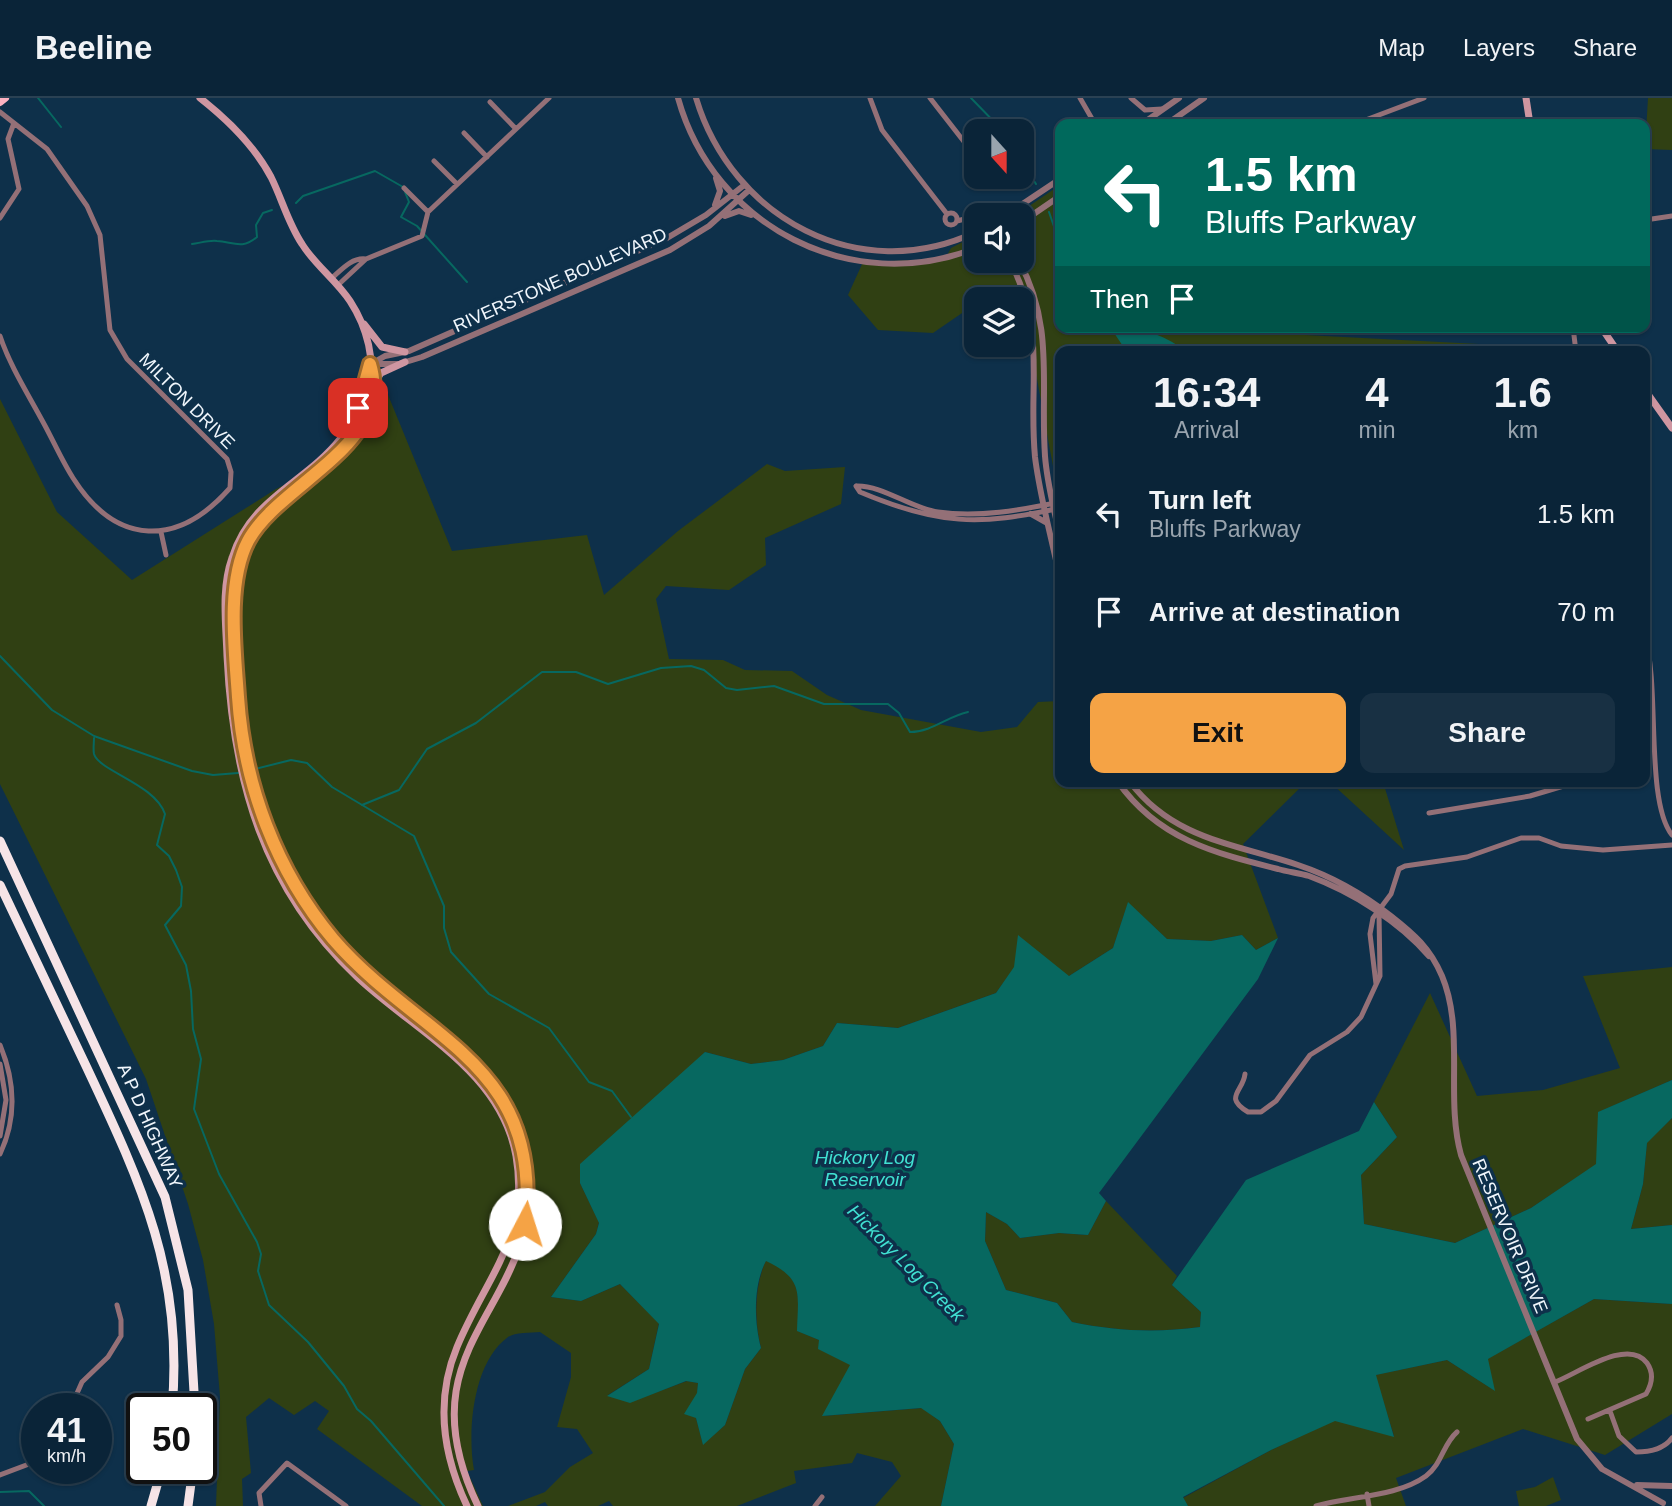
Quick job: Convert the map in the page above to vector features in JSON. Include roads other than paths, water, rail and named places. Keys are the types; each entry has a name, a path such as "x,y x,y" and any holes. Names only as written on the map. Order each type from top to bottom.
{"highway":[{"name":"A P D HIGHWAY","path":"0,841 165,1197 182,1258 190,1308 194,1393"},
{"path":"0,885 127,1154 149,1209 170,1298 175,1358 173,1393"},
{"path":"151,1506 157,1484"},
{"path":"188,1506 190,1484"}],"main road":[{"path":"0,102 5,98"},
{"path":"200,98 227,121 255,152 274,183 301,243 338,285 382,347 405,352"},
{"path":"1527,100 1529,119"},
{"path":"359,318 373,388"},
{"path":"405,362 381,373 357,432 331,463 277,504 247,542 234,590 236,653 240,710 252,786 285,866 332,937 367,974 463,1051 501,1094 513,1119 528,1174 525,1224 519,1250 467,1348 454,1393 455,1443 473,1505"},
{"path":"370,364 351,423 325,455 262,506 237,541 225,584 230,707 244,790 260,836 285,885 336,956 464,1065 492,1099 515,1153 519,1207 511,1241 458,1345 444,1400 448,1457 473,1505"},
{"path":"1650,397 1672,428"},
{"path":"302,473 308,481"},
{"path":"227,654 236,653"},
{"path":"421,1031 428,1023"}],"street":[{"path":"338,285 366,259 422,236 428,212 549,98"},
{"path":"678,98 693,139 731,194 756,217 799,244 847,260 898,265 964,253"},
{"path":"696,98 711,138 746,188 791,224 818,237 859,248 926,248 964,236"},
{"path":"870,98 882,130 947,214 948,224 964,219"},
{"path":"930,98 964,142"},
{"path":"1080,98 1092,119"},
{"path":"1149,119 1179,98"},
{"path":"1174,119 1204,98"},
{"path":"1368,119 1424,98"},
{"path":"1132,99 1147,110 1164,109"},
{"path":"490,102 516,129"},
{"name":"MILTON DRIVE","path":"0,112 47,149 87,206 100,235 110,330 127,359 227,459 232,472 230,488 217,503 189,522 162,532"},
{"path":"0,218 19,189 9,150 9,132 14,123"},
{"path":"464,133 486,157"},
{"path":"434,161 457,184"},
{"path":"713,209 720,191 714,173"},
{"path":"1024,203 1055,182"},
{"path":"404,188 428,212"},
{"name":"RIVERSTONE BOULEVARD","path":"370,364 385,356 405,352 659,242 713,209 731,194 746,188"},
{"name":"RIVERSTONE BOULEVARD","path":"370,364 405,362 664,253 714,222 737,201 746,188"},
{"path":"1034,214 1055,199"},
{"path":"714,222 739,211 756,217"},
{"path":"947,214 955,213 957,221"},
{"path":"1650,219 1672,216"},
{"path":"331,278 359,258 366,259"},
{"path":"1017,273 1034,330 1035,449 1044,508 1055,554"},
{"path":"1021,273 1035,295 1043,327 1045,458 1050,489 1055,498"},
{"path":"0,336 74,480 99,509 120,527 162,532 166,555"},
{"path":"1044,508 1004,512 939,512 906,504 866,485 856,486 860,492 877,499 939,519 989,521 1031,514 1055,504"},
{"path":"1031,514 1049,525"},
{"path":"1650,657 1653,669 1655,755 1664,820 1672,835"},
{"path":"1650,757 1655,755"},
{"name":"RESERVOIR DRIVE","path":"1122,787 1146,815 1189,843 1310,877 1380,911"},
{"name":"RESERVOIR DRIVE","path":"1134,787 1157,812 1186,831 1313,871 1350,888 1420,939 1435,962 1448,998 1454,1121 1460,1148 1584,1451 1606,1472 1635,1485 1663,1505"},
{"path":"1429,813 1530,796 1560,787"},
{"path":"1245,1074 1236,1099 1248,1112 1261,1112 1278,1099 1310,1055 1355,1025 1364,1013 1377,984 1370,932 1373,918 1380,911 1401,867 1467,857 1521,838 1539,838 1561,846 1603,850 1672,845"},
{"path":"0,1045 10,1075 13,1108 0,1154"},
{"path":"0,1064 6,1100 0,1136"},
{"path":"78,1393 82,1382 108,1357 121,1336 117,1305"},
{"path":"1555,1382 1612,1356 1627,1353 1638,1355 1646,1361 1652,1371 1651,1385 1639,1399 1588,1419"},
{"path":"1610,1410 1619,1436 1636,1452 1648,1452 1668,1443 1672,1438"},
{"path":"1316,1506 1410,1485 1427,1475 1439,1463 1451,1436 1457,1432"},
{"path":"261,1506 259,1493 288,1463 346,1506"},
{"path":"0,1475 21,1467"},
{"name":"RESERVOIR DRIVE","path":"1635,1485 1671,1486"},
{"path":"1663,1505 1671,1486"},
{"path":"1367,1494 1369,1506"},
{"path":"815,1506 822,1497"},
{"path":"330,1506 335,1498"}],"water":[{"path":"1114,333 1152,333 1178,346 1123,346"},
{"name":"Hickory Log Reservoir","path":"1128,902 1167,939 1211,941 1242,935 1256,950 1278,938 1258,979 1099,1193 1106,1201 1088,1235 1059,1233 1020,1238 1007,1224 986,1212 985,1241 1006,1290 1057,1303 1072,1322 1136,1330 1200,1327 1201,1312 1172,1285 1246,1180 1359,1131 1374,1102 1397,1137 1361,1175 1364,1224 1455,1243 1531,1208 1596,1164 1598,1112 1672,1080 1672,1118 1647,1143 1643,1184 1631,1229 1672,1225 1672,1304 1594,1299 1488,1359 1495,1391 1447,1360 1376,1375 1394,1437 1335,1421 1271,1450 1183,1497 1188,1506 941,1506 954,1444 940,1421 921,1408 822,1416 850,1365 818,1349 819,1340 797,1331 798,1297 793,1281 766,1261 759,1281 756,1304 761,1348 745,1369 725,1425 703,1445 696,1418 684,1414 697,1393 698,1383 686,1381 630,1403 607,1396 649,1369 659,1324 620,1284 581,1301 551,1297 596,1234 599,1223 580,1183 580,1164 705,1052 751,1064 783,1060 823,1046 837,1023 898,1028 996,993 1014,967 1018,935 1069,976 1113,948"}],"waterway":[{"path":"38,98 61,127"},
{"path":"971,98 991,119"},
{"path":"296,203 303,196 375,171 403,187"},
{"path":"405,192 409,202 401,217 417,226 467,282"},
{"path":"192,244 214,241 237,244 252,241 257,237 256,225 263,213 272,210"},
{"path":"1049,212 1055,229"},
{"name":"Hickory Log Creek","path":"0,656 52,710 94,736 192,771 213,775 238,773"},
{"path":"362,805 399,790 427,749 476,723 542,672 576,672 608,684 661,668 691,666 704,670 726,688 737,690 774,686 824,704 888,704 899,713 910,732 926,729 968,712"},
{"path":"94,738 94,754 98,760 150,794 165,814 157,845 169,856 182,887 181,906 165,925 186,965 191,991 193,1029 201,1059 194,1109 219,1174 257,1242 261,1254 258,1271 269,1305 308,1342 344,1386 357,1409 371,1421 444,1506"},
{"name":"Hickory Log Creek","path":"251,770 291,760 307,763 332,787 414,836 444,906 444,928 451,952 489,994 549,1028 589,1082 612,1091 631,1117"},
{"path":"0,1492 29,1491 44,1506"}]}
